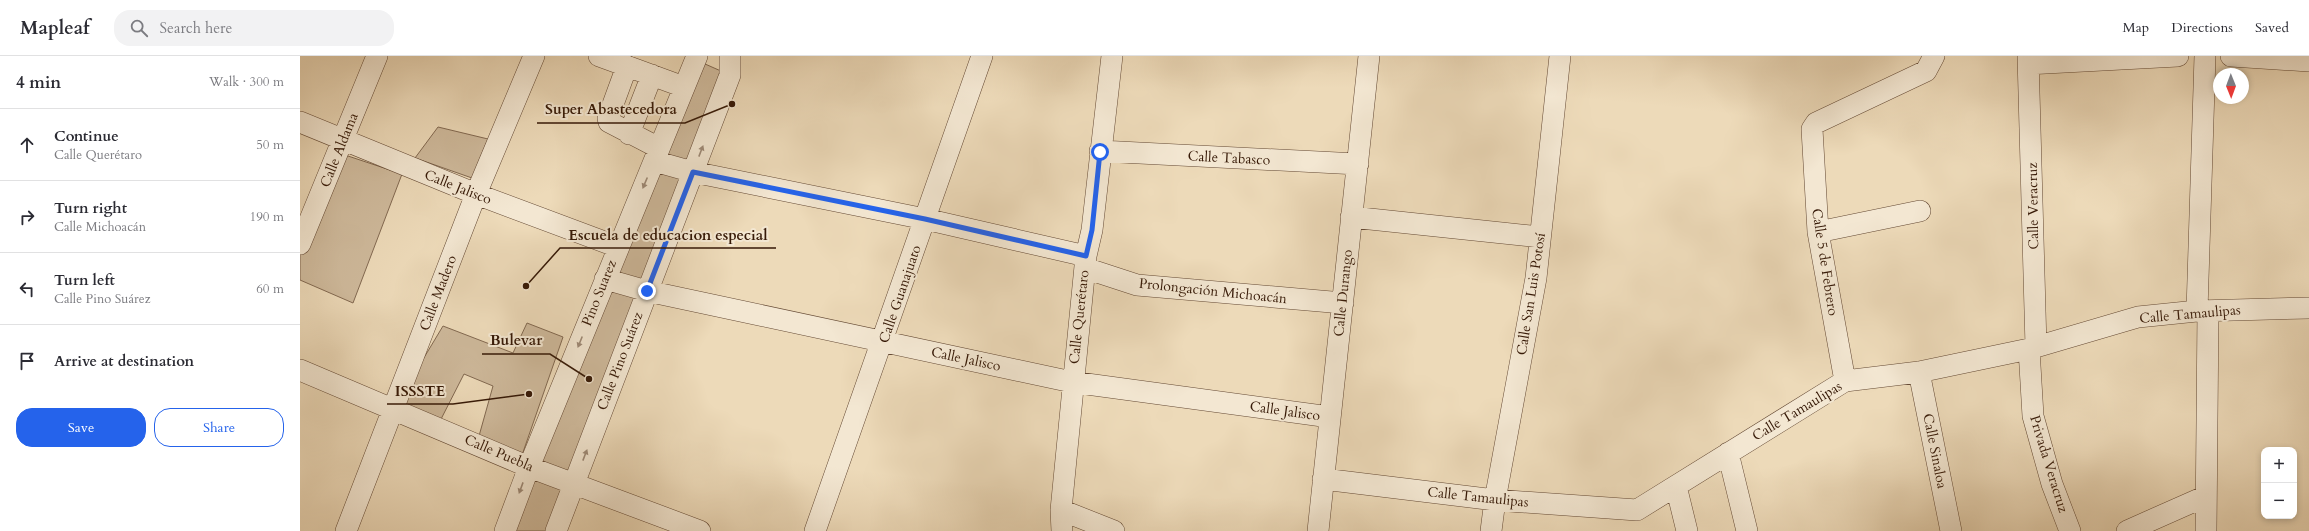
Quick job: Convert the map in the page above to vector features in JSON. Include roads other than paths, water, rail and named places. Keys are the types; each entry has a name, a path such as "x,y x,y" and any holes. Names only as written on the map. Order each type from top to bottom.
{"street":[{"name":"Calle Aldama","path":"300,244 377,56"},
{"name":"Calle Madero","path":"346,531 476,194 534,56"},
{"path":"599,56 684,87"},
{"name":"Pino Suarez","path":"505,531 529,467 697,56"},
{"name":"Calle Pino Suárez","path":"556,531 730,75 730,56"},
{"name":"Calle Guanajuato","path":"815,531 883,342 982,56"},
{"name":"Calle Querétaro","path":"1062,531 1061,510 1072,382 1085,262 1092,230 1112,56"},
{"name":"Calle Durango","path":"1318,531 1369,56"},
{"name":"Calle San Luis Potosí","path":"1492,531 1495,500 1536,278 1560,56"},
{"name":"Calle 5 de Febrero","path":"1845,381 1818,232 1811,141 1812,130 1816,123 1926,71 1934,56"},
{"path":"2029,60 2178,56"},
{"path":"2206,56 2203,311 2206,531"},
{"path":"2231,56 2309,61"},
{"name":"Calle Veracruz","path":"2029,60 2032,348"},
{"name":"Prolongación Michoacán","path":"627,66 608,118 609,122 613,126 629,134 656,155 693,172 925,219 1085,262 1137,285 1342,303"},
{"path":"629,134 652,75"},
{"name":"Calle Jalisco","path":"300,122 476,194 618,247"},
{"name":"Calle Tabasco","path":"1100,152 1358,164"},
{"path":"1818,232 1920,211"},
{"path":"1351,217 1540,237"},
{"name":"Calle Jalisco","path":"605,279 647,291 1072,382 1330,417"},
{"name":"Calle Tamaulipas","path":"1323,480 1495,500 1637,510 1845,381 1919,372 2032,348 2138,317 2203,311 2308,305"},
{"name":"Privada Veracruz","path":"2032,348 2033,416 2052,484 2070,531"},
{"name":"Calle Puebla","path":"300,370 529,467 700,531"},
{"name":"Calle Sinaloa","path":"1919,372 1951,531"},
{"path":"1728,453 1747,531"},
{"path":"1676,486 1686,531"},
{"path":"2127,531 2206,496"},
{"path":"1061,510 1114,531"}],"place":[{"name":"Super Abastecedora","path":"732,104"},
{"name":"Escuela de educacion especial","path":"526,286"},
{"name":"Bulevar","path":"589,379"},
{"name":"ISSSTE","path":"529,394"}]}
